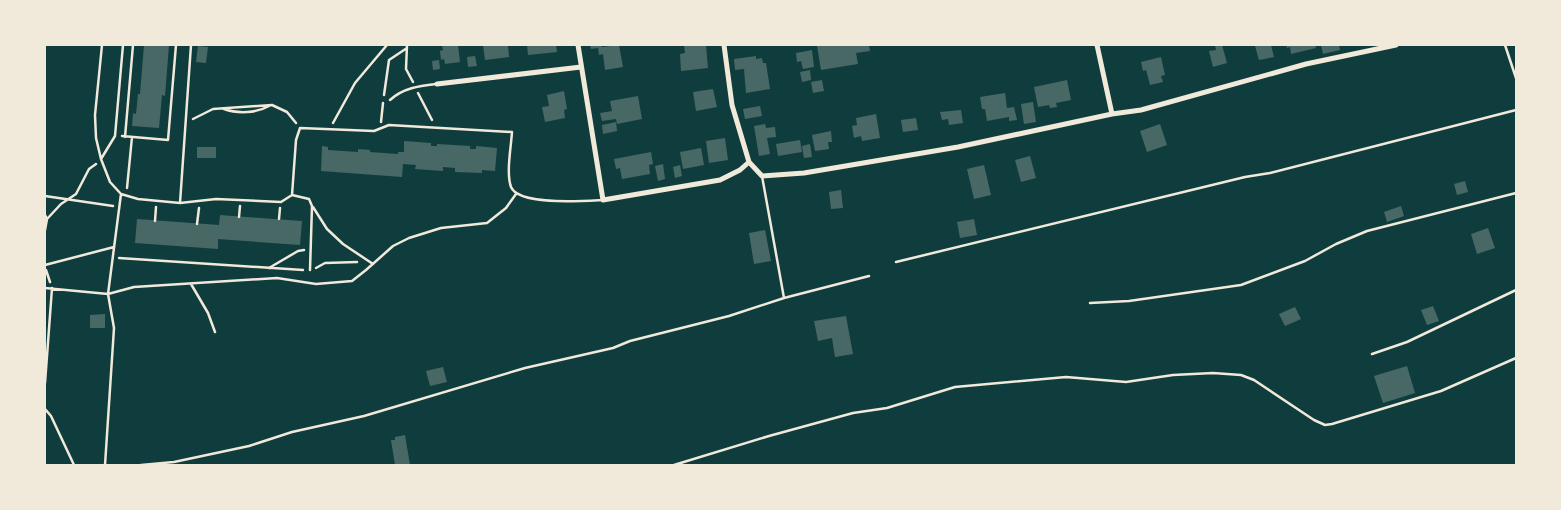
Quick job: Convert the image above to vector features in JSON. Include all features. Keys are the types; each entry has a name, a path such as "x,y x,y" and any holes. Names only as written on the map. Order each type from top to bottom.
{"street":[{"path":"578,45 603,200 720,180 740,170 749,162"},
{"path":"724,45 732,105 749,162 762,176 804,172 958,147 1112,114 1141,110 1306,64 1396,45"},
{"path":"1096,45 1112,114"},
{"path":"437,84 581,67"}],"lane":[{"path":"102,45 95,115 96,138 110,182 121,194 126,197 180,203 216,199 281,202 292,195 309,199 327,229 342,244 372,264"},
{"path":"102,160 115,136 123,45"},
{"path":"180,203 191,45"},
{"path":"1505,45 1516,78"},
{"path":"390,100 397,93 416,86 437,84"},
{"path":"896,262 1245,177 1270,173 1516,110"},
{"path":"292,195 296,140 300,128 374,131 389,125 512,132 509,175 512,188 516,194 561,202 603,200"},
{"path":"762,176 784,298"},
{"path":"1090,303 1129,301 1241,285 1305,261 1336,244 1367,232 1516,193"},
{"path":"105,465 114,328 108,294 121,194"},
{"path":"45,288 108,294 134,287 278,278 316,284 352,281 393,246 409,238 441,228 487,223 506,208 516,194"},
{"path":"310,270 312,206"},
{"path":"45,266 114,247"},
{"path":"141,465 174,462 249,446 292,432 364,416 526,368 613,348 630,341 729,316 784,298 869,276"},
{"path":"191,284 208,314 215,332"},
{"path":"45,383 52,288"},
{"path":"1372,354 1407,342 1516,290"},
{"path":"674,465 769,436 853,413 887,408 955,388 1066,377 1126,382 1213,373 1241,375 1254,380 1314,420 1325,425 1441,391 1516,358"}],"path":[{"path":"125,136 133,45"},
{"path":"115,136 168,140 176,45"},
{"path":"330,129 355,83 388,45"},
{"path":"380,129 389,60 407,48"},
{"path":"185,124 213,109 223,108 233,112 261,110 272,105 287,112 300,128"},
{"path":"126,197 132,137"},
{"path":"45,230 47,219 61,204 76,194 89,169 102,160"},
{"path":"45,196 120,207"},
{"path":"197,224 199,200"},
{"path":"155,221 157,201"},
{"path":"279,219 281,202"},
{"path":"45,215 47,219"},
{"path":"268,268 298,251 310,249"},
{"path":"113,258 310,270 325,264 344,262 372,264"},
{"path":"45,266 52,288"},
{"path":"45,409 51,416 74,465"}],"building":[{"path":"144,45 169,45 165,96 162,95 159,128 132,126 133,113 136,114 138,94 140,94"},
{"path":"442,45 458,45 460,62 445,64 444,59 441,60 440,51 443,50"},
{"path":"483,45 508,45 509,57 485,60"},
{"path":"527,45 556,45 557,52 528,55"},
{"path":"590,45 601,45 602,47 619,45 623,67 605,70 603,54 599,55 598,48 591,49"},
{"path":"684,45 706,45 708,68 681,71 680,54 685,53"},
{"path":"869,45 870,51 856,53 858,64 821,70 817,46"},
{"path":"1215,45 1222,45 1227,63 1213,67 1209,51 1216,50"},
{"path":"1271,45 1274,57 1259,60 1255,46"},
{"path":"1286,45 1315,45 1316,48 1291,54 1290,47 1287,48"},
{"path":"1321,45 1339,45 1340,50 1323,54"},
{"path":"198,46 208,47 206,63 196,62"},
{"path":"812,50 814,67 803,69 801,61 797,62 796,53"},
{"path":"475,56 477,66 468,67 467,57"},
{"path":"756,56 756,59 762,58 763,63 766,63 770,89 746,93 744,69 735,70 734,59"},
{"path":"1161,57 1165,75 1161,76 1163,82 1150,85 1146,70 1143,71 1141,62"},
{"path":"439,60 440,69 433,70 432,61"},
{"path":"810,70 811,80 802,82 800,72"},
{"path":"822,80 824,91 813,93 811,82"},
{"path":"1067,80 1071,100 1056,103 1057,107 1050,108 1049,105 1038,107 1034,87"},
{"path":"713,89 717,107 696,111 693,92"},
{"path":"564,91 567,109 564,110 565,118 545,122 542,107 549,106 547,95"},
{"path":"1005,93 1007,108 1014,107 1017,120 1009,121 1009,117 987,121 980,97"},
{"path":"638,96 642,119 617,124 616,119 602,121 600,113 612,111 610,101"},
{"path":"1033,102 1036,122 1024,124 1021,104"},
{"path":"760,106 762,116 745,119 743,109"},
{"path":"961,110 963,123 949,125 948,119 942,120 940,112"},
{"path":"876,114 880,138 862,141 861,136 854,138 852,126 857,125 856,118"},
{"path":"916,118 918,130 903,132 901,120"},
{"path":"616,122 617,131 603,134 602,125"},
{"path":"765,124 766,128 775,127 776,137 767,138 770,154 759,156 754,126"},
{"path":"1160,124 1167,145 1147,152 1140,131"},
{"path":"831,131 832,142 828,142 829,149 815,151 812,135"},
{"path":"725,138 728,160 709,163 706,141"},
{"path":"800,140 802,152 778,156 776,144"},
{"path":"404,141 431,143 431,146 437,146 437,144 470,146 470,149 476,149 476,146 497,148 495,171 482,170 482,173 455,172 455,168 443,167 443,171 415,169 416,165 403,164 402,177 321,171 322,146 328,147 328,150 358,152 358,149 398,154 398,152 404,152"},
{"path":"810,144 812,157 804,158 802,146"},
{"path":"197,147 216,147 216,158 197,158"},
{"path":"701,148 704,165 683,169 680,152"},
{"path":"651,152 653,164 649,165 650,174 622,179 620,168 616,169 614,159"},
{"path":"1030,156 1036,178 1021,182 1015,160"},
{"path":"663,164 665,179 658,181 655,166"},
{"path":"680,165 682,176 675,178 673,167"},
{"path":"984,165 991,195 974,199 967,169"},
{"path":"1465,181 1468,192 1457,195 1454,184"},
{"path":"841,190 843,208 831,209 829,192"},
{"path":"1401,206 1404,216 1387,222 1384,212"},
{"path":"220,215 302,221 300,245 218,239 218,249 135,243 137,219 219,225"},
{"path":"974,219 977,235 960,238 957,222"},
{"path":"1488,228 1495,248 1477,254 1471,234"},
{"path":"765,230 771,261 754,264 749,233"},
{"path":"1433,306 1439,321 1427,325 1421,310"},
{"path":"1295,307 1301,319 1285,326 1279,314"},
{"path":"105,314 105,328 90,328 90,315"},
{"path":"846,316 853,354 835,357 832,338 818,341 814,321"},
{"path":"1407,366 1415,393 1383,403 1374,376"},
{"path":"443,367 447,382 430,386 426,371"},
{"path":"405,435 410,465 395,465 391,440"}]}
